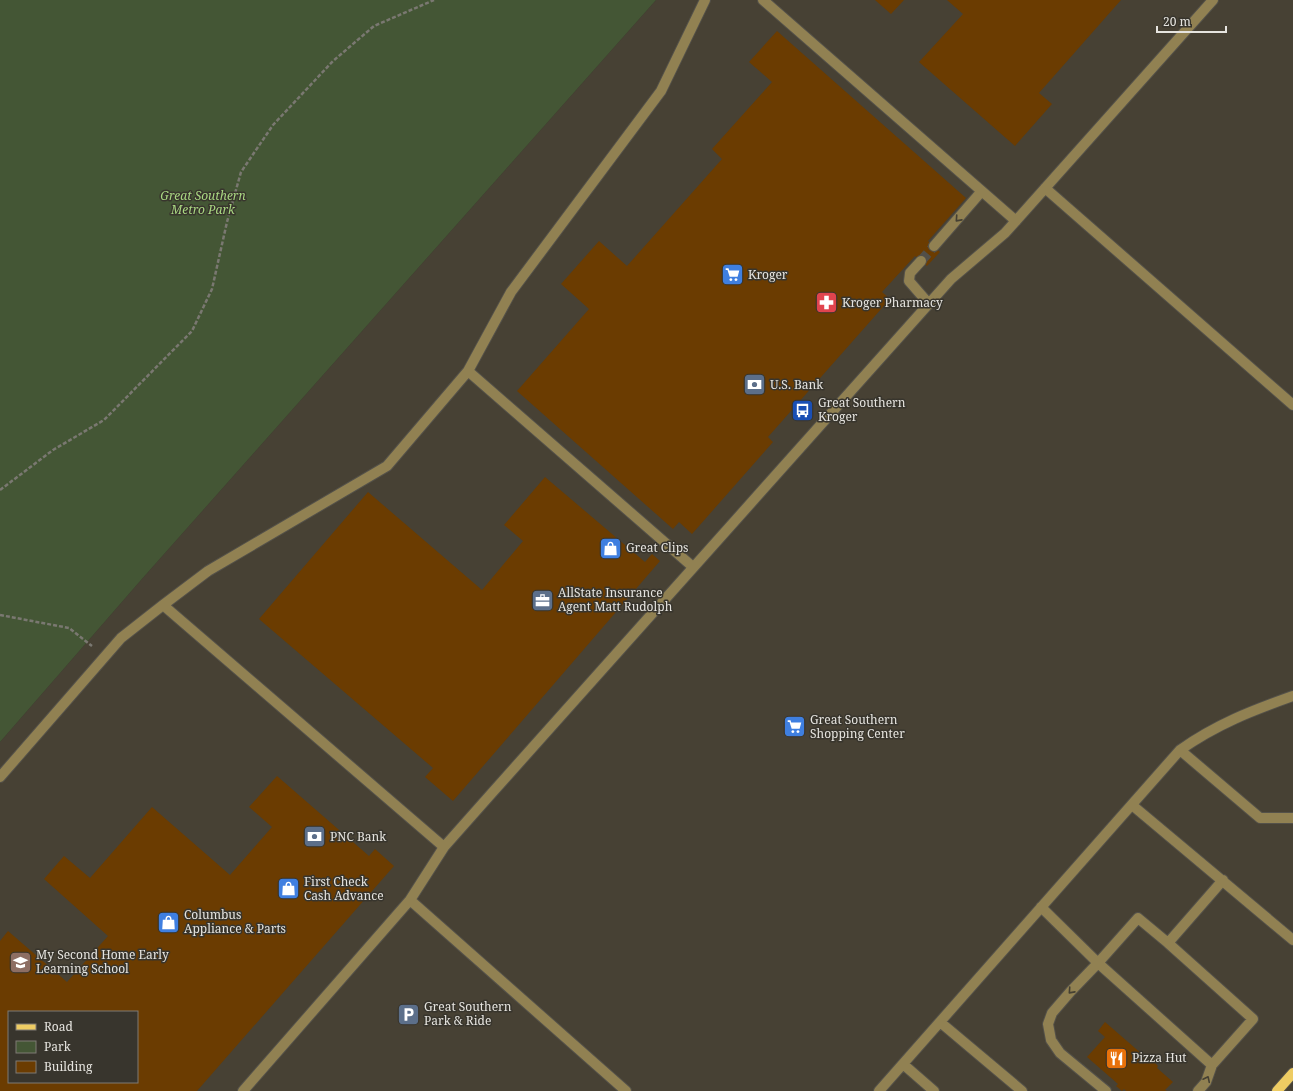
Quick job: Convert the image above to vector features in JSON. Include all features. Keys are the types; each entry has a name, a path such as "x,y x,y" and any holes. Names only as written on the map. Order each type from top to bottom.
{"main road":[{"path":"1277,1091 1293,1073"}],"lane":[{"path":"0,777 121,638 208,571 388,466 468,371 511,292 661,91 705,0"},
{"path":"763,0 1016,221"},
{"path":"243,1091 410,900 444,847 951,279 1005,233 1213,0"},
{"path":"1045,188 1293,405"},
{"path":"934,246 981,192"},
{"path":"921,261 910,273 909,281 929,304"},
{"path":"468,371 693,567"},
{"path":"163,605 444,847"},
{"path":"879,1091 1180,750 1205,732 1243,714 1293,696"},
{"path":"1180,750 1260,818 1293,818"},
{"path":"1132,805 1293,940"},
{"path":"1168,943 1223,880"},
{"path":"410,900 626,1091"},
{"path":"1041,908 1098,964 1212,1065"},
{"path":"1106,1091 1060,1053 1051,1040 1048,1024 1052,1013 1070,991 1098,964 1138,918 1253,1019 1212,1065 1206,1082 1198,1091"},
{"path":"940,1022 1022,1091"},
{"path":"903,1064 934,1091"}],"path":[{"path":"0,490 53,450 104,420 192,331 212,289 227,222 241,172 273,125 334,61 374,26 434,0"},
{"path":"0,615 69,628 105,657"}],"shaded area":[{"path":"656,0 1293,0 1293,1091 0,1091 0,742 141,580"}],"green space":[{"name":"Great Southern Metro Park","path":"0,0 656,0 141,580 0,742"}],"building":[{"path":"875,0 904,0 891,14"},
{"path":"947,0 1121,0 1039,93 1052,104 1015,146 919,62 963,14"},
{"name":"Kroger","path":"777,31 966,198 928,241 940,252 927,266 915,256 882,292 890,299 768,437 773,442 692,534 679,522 673,529 517,391 589,309 561,284 599,241 627,266 722,159 712,149 772,82 749,62"},
{"path":"545,477 645,562 652,554 660,561 453,801 425,777 433,768 259,619 368,492 482,590 523,541 504,525"},
{"path":"277,776 369,856 375,849 394,866 197,1091 0,1091 0,941 8,931 67,982 108,936 44,879 64,856 90,878 152,807 230,875 272,827 249,807"},
{"name":"Pizza Hut","path":"1105,1022 1150,1061 1151,1059 1158,1066 1157,1068 1173,1082 1165,1090 1167,1091 1126,1091 1124,1089 1122,1091 1116,1086 1118,1084 1087,1057 1105,1037 1098,1031"}],"tunnel":[{"path":"921,261 934,246"}],"place":[{"name":"Kroger","path":"733,275"},
{"name":"Kroger Pharmacy","path":"826,303"},
{"name":"U.S. Bank","path":"754,385"},
{"name":"Great Southern Kroger","path":"802,410"},
{"name":"Great Clips","path":"610,548"},
{"name":"AllState Insurance Agent Matt Rudolph","path":"542,600"},
{"name":"Great Southern Shopping Center","path":"794,727"},
{"name":"PNC Bank","path":"315,837"},
{"name":"First Check Cash Advance","path":"289,889"},
{"name":"Columbus Appliance & Parts","path":"169,922"},
{"name":"My Second Home Early Learning School","path":"21,962"},
{"name":"Great Southern Park & Ride","path":"409,1014"},
{"name":"Pizza Hut","path":"1117,1058"}]}
